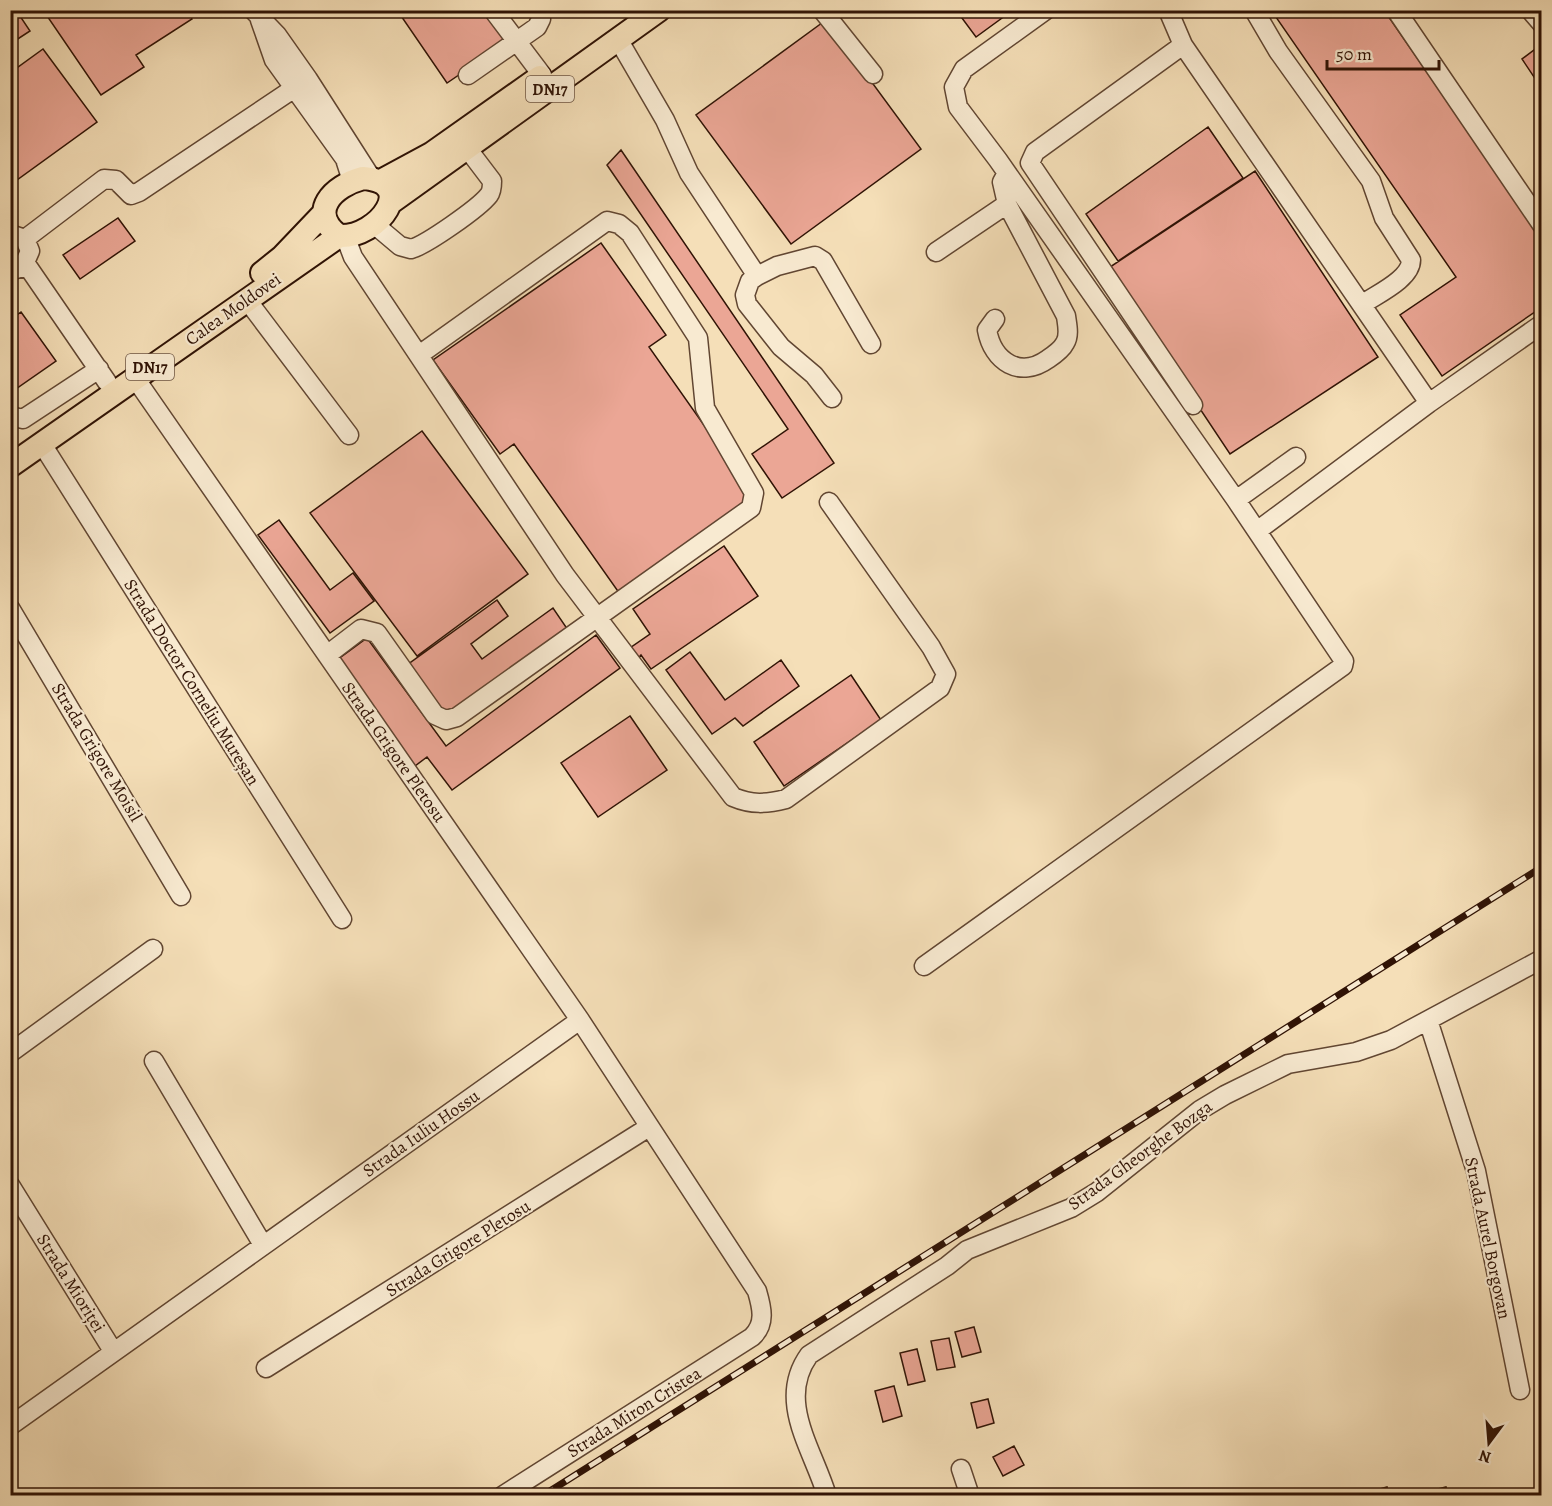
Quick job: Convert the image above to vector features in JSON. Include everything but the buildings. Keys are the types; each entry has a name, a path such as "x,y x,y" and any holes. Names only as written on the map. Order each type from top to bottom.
{"main road":[{"name":"DN17","path":"368,180 431,154 633,10"},
{"name":"DN17","path":"390,203 659,10"},
{"path":"368,180 387,187 390,203 389,210 375,225 342,236 329,228 323,214 326,204 335,192 368,180"},
{"name":"Calea Moldovei","path":"10,450 103,376 282,257 323,214"},
{"name":"Calea Moldovei","path":"10,466 342,236"}],"street":[{"path":"493,10 542,75"},
{"path":"468,75 537,27 541,20 538,10"},
{"path":"822,10 873,74"},
{"path":"924,966 1343,666 1343,656 1236,500 1007,173 958,107 954,87 964,69 1047,10"},
{"path":"1254,10 1278,51 1371,181 1384,218 1411,260 1409,271 1405,275 1363,304"},
{"path":"1396,10 1542,225"},
{"path":"1530,10 1542,24"},
{"path":"1169,11 1183,45 1429,403"},
{"path":"257,15 277,35 301,83 368,180"},
{"path":"618,39 665,120 689,173 757,276"},
{"path":"1183,45 1035,152 1030,163 1194,405"},
{"path":"10,416 23,419 103,376 18,267 30,250 18,237 104,179 116,180 131,195 139,192 301,83"},
{"path":"375,225 400,246 411,249 427,243 477,205 488,195 492,181 467,148"},
{"path":"995,319 987,330 991,342 1006,361 1017,369 1030,369 1042,364 1065,343 1068,335 1066,316 1007,204 1002,182 1007,173"},
{"path":"936,252 1007,204"},
{"path":"327,655 361,629 377,633 435,714 446,720 457,717 751,508 754,493 705,408 698,338 630,233 619,224 607,221 419,355"},
{"path":"342,236 353,257 565,574 733,796 748,804 765,804 786,799 940,688 946,674 931,647 829,502"},
{"path":"832,398 814,375 781,347 747,304 745,289 757,276 777,266 815,256 827,268 871,344"},
{"path":"247,300 349,435"},
{"path":"1257,531 1429,403 1542,324"},
{"name":"Strada Grigore Pletosu","path":"135,378 580,1020 757,1292 762,1308 762,1323"},
{"name":"Strada Doctor Corneliu Mureșan","path":"42,444 342,919"},
{"path":"1236,500 1296,457"},
{"name":"Strada Grigore Moisil","path":"10,609 181,896"},
{"path":"10,1053 153,949"},
{"name":"Strada Gheorghe Bozga","path":"827,1496 801,1427 795,1393 800,1368 809,1355 947,1266 967,1250 1071,1208 1096,1192 1200,1110 1225,1095 1288,1064 1356,1052 1391,1040 1542,959"},
{"name":"Strada Iuliu Hossu","path":"10,1426 580,1020"},
{"name":"Strada Aurel Borgovan","path":"1428,1020 1476,1171 1520,1390"},
{"path":"154,1061 263,1245"},
{"name":"Strada Grigore Pletosu","path":"266,1368 649,1127"},
{"name":"Strada Mioriței","path":"10,1185 113,1351"},
{"name":"Strada Miron Cristea","path":"502,1496 752,1337 762,1323"},
{"path":"961,1469 970,1496"}],"railway":[{"path":"542,1496 1542,867"}]}
